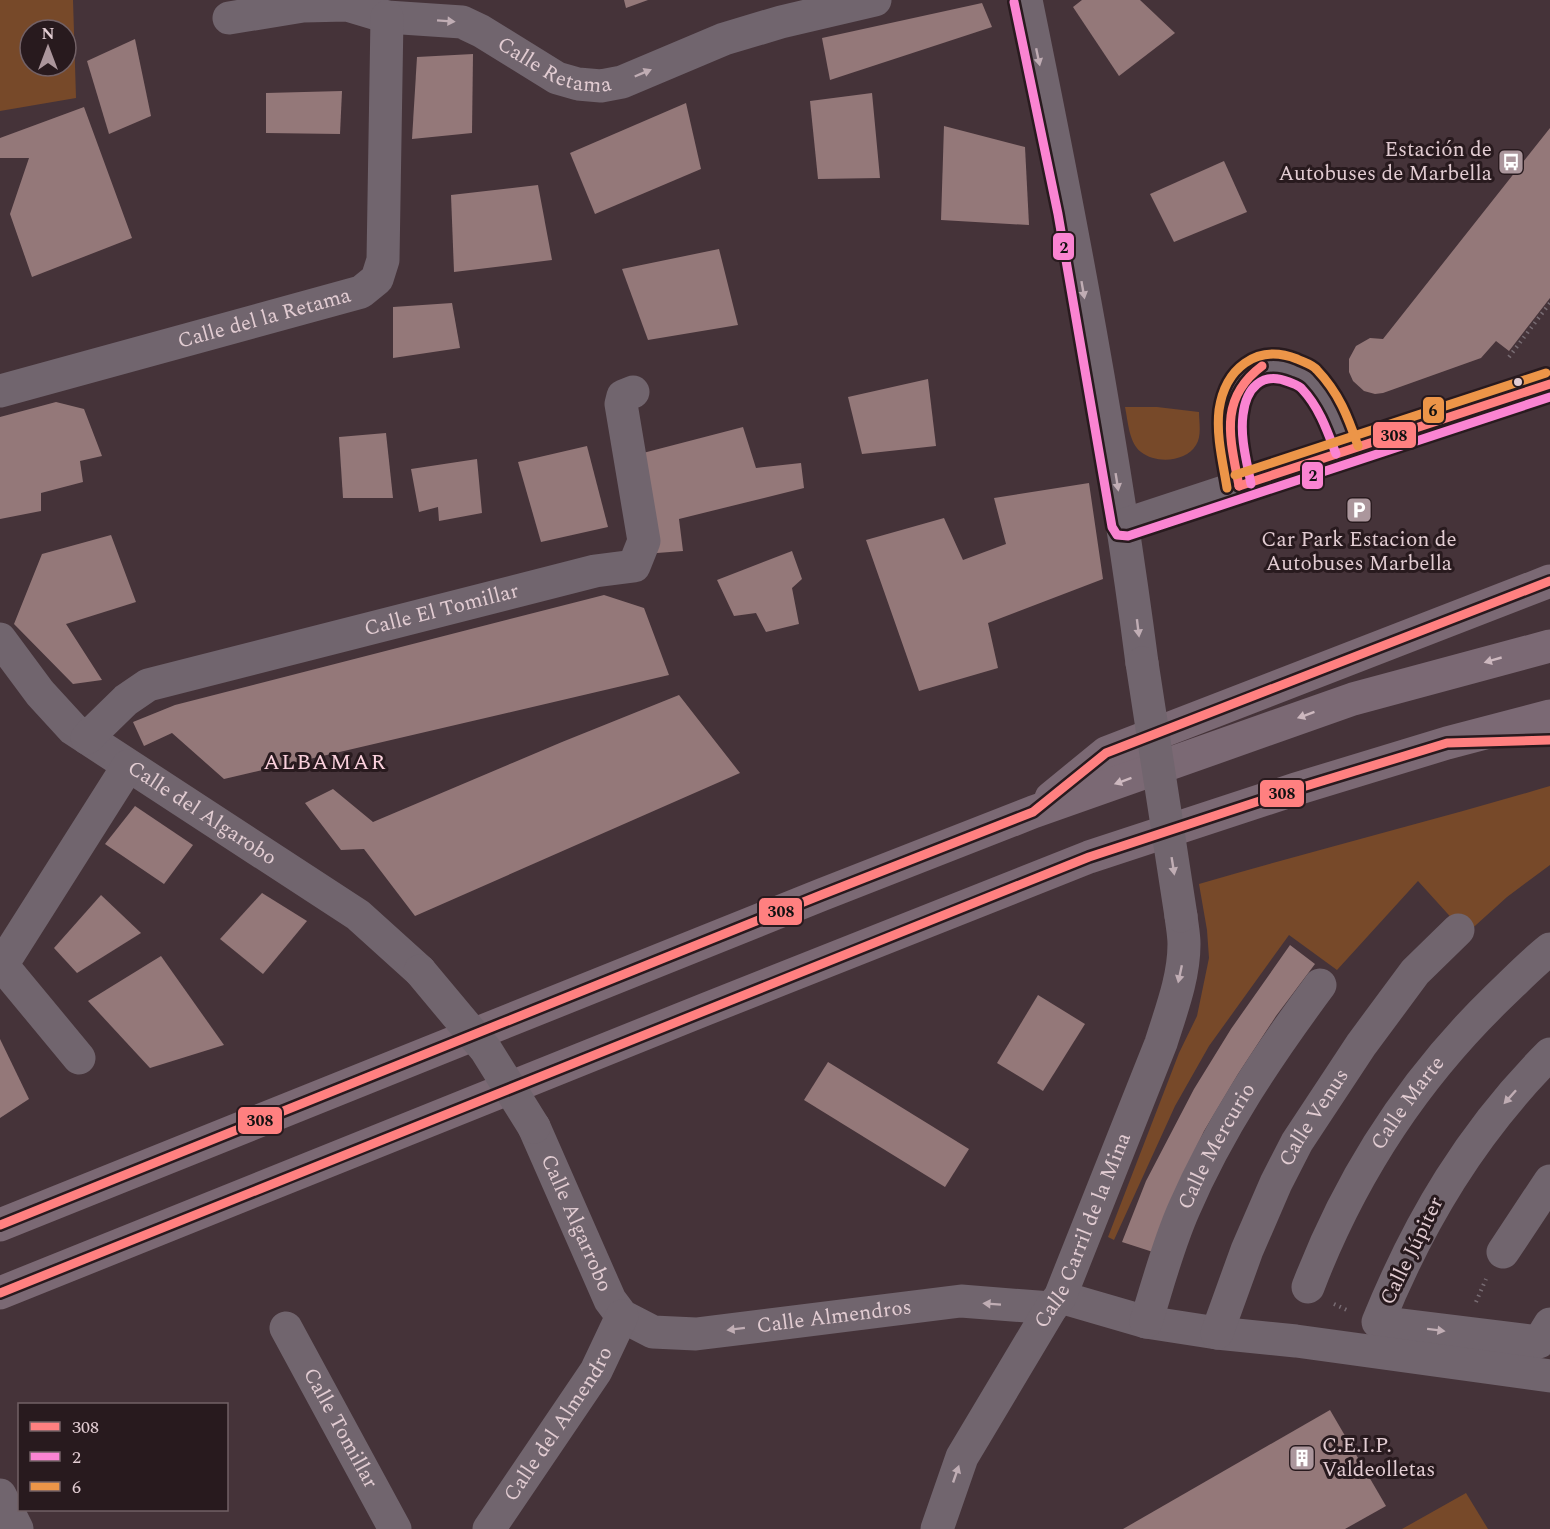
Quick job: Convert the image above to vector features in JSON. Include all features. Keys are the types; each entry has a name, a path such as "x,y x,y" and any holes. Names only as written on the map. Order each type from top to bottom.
{"highway":[{"path":"1033,812 1106,753 1550,581"},
{"path":"0,1225 1033,812 1353,699 1550,646"},
{"path":"0,1293 1089,857 1296,789 1447,743 1550,716"},
{"path":"1447,743 1550,740"}],"street":[{"name":"Calle Retama","path":"229,18 303,6 347,5 387,17 462,22 481,30 557,78 578,84 601,86 622,82 724,39 781,22 875,0"},
{"path":"1026,0 1070,212 1124,525 1550,384"},
{"name":"Calle del la Retama","path":"0,391 361,292 376,279 383,260 387,17"},
{"path":"1239,486 1230,431 1231,411 1236,391 1249,374 1262,366 1286,368 1308,377 1334,413 1347,450"},
{"name":"Calle El Tomillar","path":"87,738 126,700 148,685 595,571 634,566 644,541 621,404 623,396 633,392"},
{"name":"Calle Carril de la Mina","path":"937,1529 962,1457 1055,1303 1161,1043 1182,967 1184,944 1181,916 1142,663 1124,525"},
{"name":"Calle del Algarobo","path":"0,639 40,693 73,729 358,915 420,971 486,1050 534,1127"},
{"path":"79,1058 3,965 128,766"},
{"name":"Calle Venus","path":"1217,1333 1247,1250 1276,1183 1297,1142 1361,1045 1415,972 1458,930"},
{"name":"Calle Marte","path":"1308,1287 1324,1244 1344,1204 1367,1161 1396,1117 1430,1071 1470,1024 1550,949"},
{"name":"Calle Mercurio","path":"1146,1322 1170,1245 1184,1209 1207,1163 1253,1080 1320,985"},
{"name":"Calle Júpiter","path":"1544,1333 1462,1333 1378,1322 1397,1274 1447,1181 1501,1107 1550,1054"},
{"name":"Calle Algarrobo","path":"534,1127 610,1300 622,1316"},
{"path":"1503,1252 1550,1181"},
{"name":"Calle Almendros","path":"622,1316 652,1332 696,1334 961,1301 1055,1303 1146,1322 1217,1333 1296,1341 1550,1376"},
{"name":"Calle del Almendro","path":"489,1529 596,1371 622,1316"},
{"name":"Calle Tomillar","path":"286,1328 395,1529"},
{"path":"0,1495 17,1529"}],"path":[{"path":"1509,357 1550,303"},
{"path":"1462,1333 1495,1259 1503,1252"},
{"path":"1308,1287 1311,1295 1378,1322"}],"shaded area":[{"path":"0,0 73,0 74,18 18,18 18,78 75,78 76,98 0,111"},
{"path":"1125,407 1157,407 1199,412 1200,433 1196,445 1191,451 1178,458 1162,460 1147,456 1134,443"},
{"path":"1550,786 1550,865 1507,897 1466,934 1418,881 1337,970 1289,935 1209,1046 1175,1106 1114,1240 1108,1237 1179,1053 1197,1016 1209,958 1199,884"},
{"path":"1466,1493 1488,1529 1402,1529"}],"building":[{"path":"624,0 648,0 626,8"},
{"path":"1082,0 1140,0 1175,33 1119,76 1073,7"},
{"path":"982,3 992,27 830,80 822,38"},
{"path":"135,39 151,116 109,134 87,61"},
{"path":"473,54 472,133 412,139 417,57"},
{"path":"342,91 340,134 266,133 266,93"},
{"path":"872,93 880,178 818,179 810,101"},
{"path":"686,103 701,169 595,214 570,153"},
{"path":"84,107 132,238 32,277 10,214 29,158 0,158 0,138"},
{"path":"944,126 1025,147 1029,225 941,220"},
{"path":"1550,128 1550,298 1509,351 1496,341 1481,358 1383,393 1375,394 1364,391 1353,381 1349,372 1349,359 1356,346 1370,338 1383,339"},
{"path":"1224,161 1247,212 1174,242 1150,194"},
{"path":"538,185 552,260 454,272 451,195"},
{"path":"719,249 738,325 648,340 622,269"},
{"path":"452,303 460,348 393,358 393,307"},
{"path":"928,379 936,446 862,454 848,397"},
{"path":"56,402 84,409 102,456 80,461 83,482 41,493 41,511 0,519 0,417"},
{"path":"743,427 756,468 801,463 804,488 679,519 683,551 657,553 643,453"},
{"path":"386,433 393,498 343,498 339,437"},
{"path":"587,446 608,527 541,542 518,462"},
{"path":"477,459 482,513 439,521 438,507 419,512 411,469"},
{"path":"1089,483 1103,579 988,623 998,668 919,691 866,540 944,518 963,560 1006,544 994,498"},
{"path":"111,535 136,602 66,624 102,680 73,684 14,624 42,554"},
{"path":"792,551 802,579 792,588 799,624 766,632 756,613 734,616 717,580"},
{"path":"604,595 644,608 669,675 224,779 172,733 144,746 133,722 175,705"},
{"path":"679,695 740,773 415,916 364,849 341,850 305,803 333,789 373,822"},
{"path":"135,806 193,845 164,884 105,844"},
{"path":"262,893 307,921 263,974 220,939"},
{"path":"101,895 141,933 77,973 54,948"},
{"path":"1290,945 1315,964 1276,1016 1204,1131 1174,1193 1153,1252 1122,1242 1146,1181 1194,1089 1231,1029"},
{"path":"161,956 224,1045 150,1068 88,1001"},
{"path":"1038,995 1085,1024 1043,1091 997,1063"},
{"path":"0,1039 29,1099 0,1118"},
{"path":"828,1062 969,1149 945,1187 804,1100"},
{"name":"C.E.I.P. Valdeolletas","path":"1330,1410 1386,1506 1345,1529 1123,1529"}],"transit line":[{"name":"2","path":"1014,2 1058,214 1112,527 1117,535 1128,536 1550,397"},
{"name":"6","path":"1227,488 1219,440 1218,420 1222,395 1236,372 1256,357 1268,354 1282,355 1315,368 1337,397 1358,446"},
{"name":"308","path":"1239,486 1231,436 1233,406 1248,379 1262,366"},
{"name":"6","path":"1235,475 1546,373"},
{"name":"2","path":"1251,484 1243,441 1243,415 1248,397 1257,384 1263,380 1279,379 1301,388 1318,411 1336,454"},
{"name":"308","path":"1239,486 1550,384"},
{"name":"308","path":"0,1225 1033,812 1106,753 1550,581"},
{"name":"308","path":"0,1293 1089,857 1296,789 1447,743 1550,740"}],"place":[{"name":"Estación de Autobuses de Marbella","path":"1511,162"},
{"name":"Car Park Estacion de Autobuses Marbella","path":"1359,510"},
{"name":"C.E.I.P. Valdeolletas","path":"1302,1458"}],"district":[{"name":"ALBAMAR","path":"325,762"}]}
